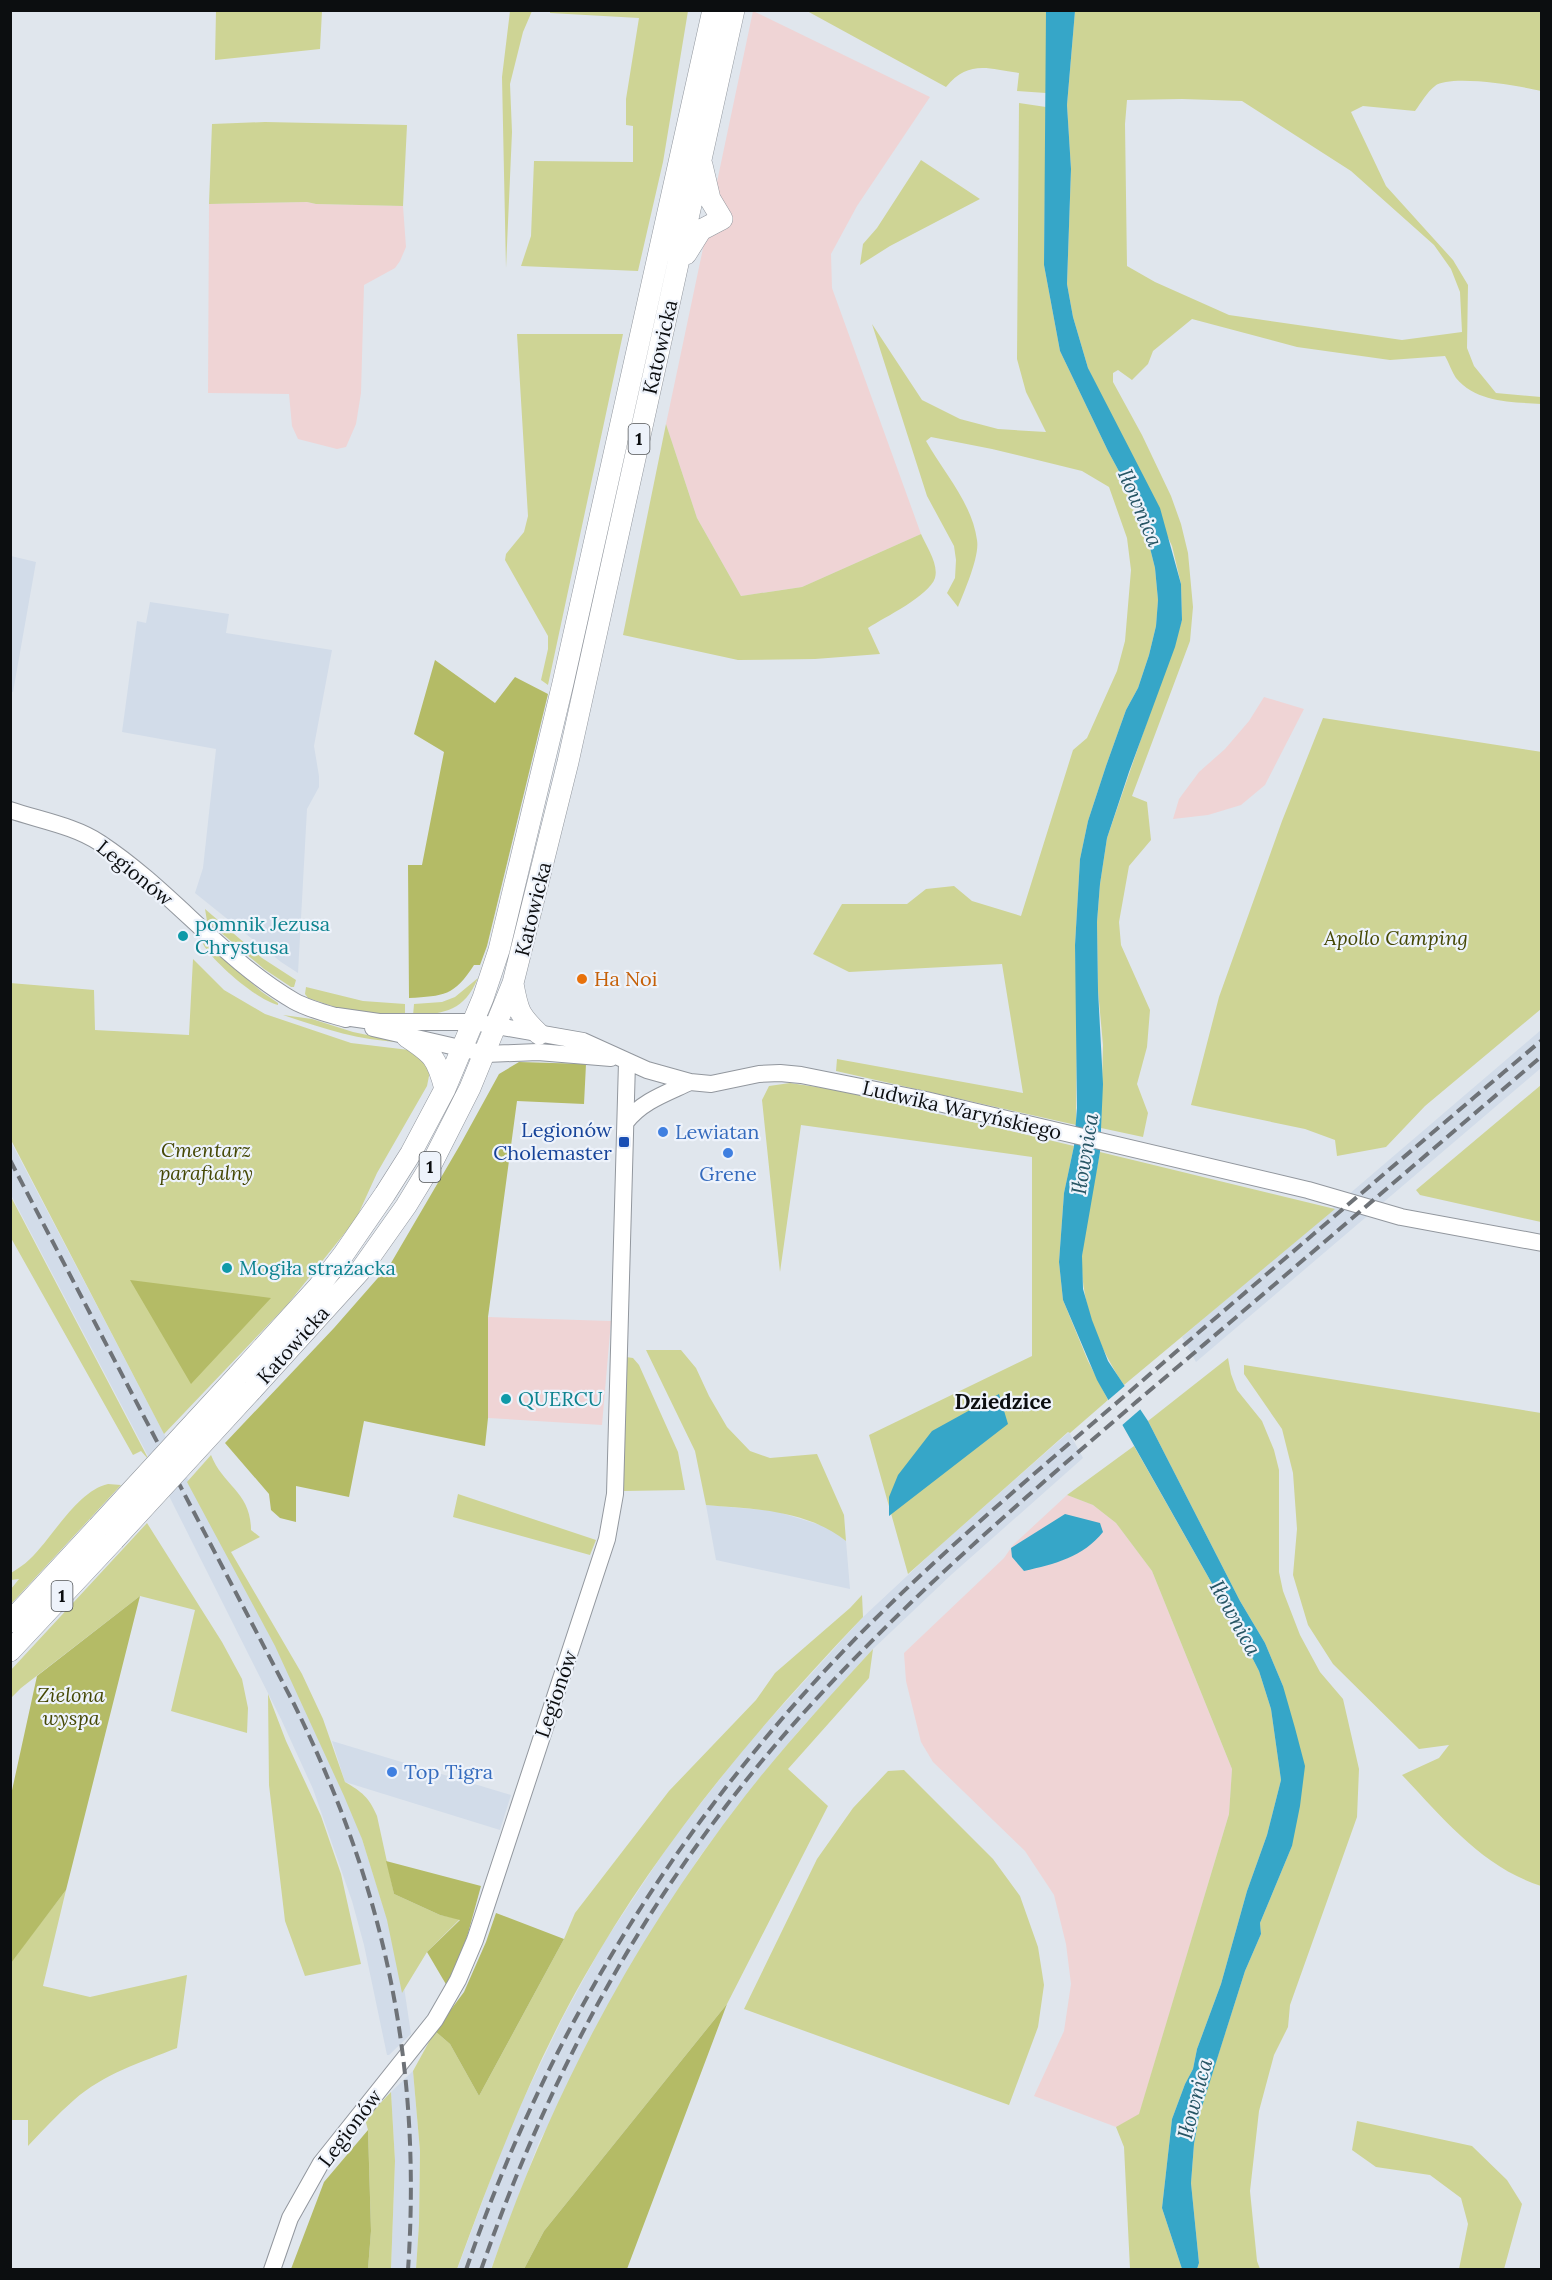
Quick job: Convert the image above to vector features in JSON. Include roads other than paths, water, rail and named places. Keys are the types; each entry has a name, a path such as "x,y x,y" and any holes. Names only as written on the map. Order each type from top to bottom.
{"main road":[{"name":"Katowicka","path":"245,1383 362,1229 411,1153 464,1049 499,950 563,683 713,10"},
{"name":"Katowicka","path":"10,1651 106,1534 245,1383 340,1295 382,1241 431,1165 486,1054 513,983 563,783 734,10"},
{"path":"675,276 701,230 722,219 710,199 701,159"},
{"path":"513,983 522,1018 539,1034"},
{"path":"407,1037 431,1053 440,1070 445,1089"},
{"name":"Katowicka","path":"10,1622 106,1534"}],"street":[{"name":"Legionów","path":"10,810 98,841 135,869 190,920 295,1001 407,1037 486,1054 538,1052 624,1060"},
{"name":"Legionów","path":"337,1016 379,1022 474,1022 583,1041 624,1060"},
{"name":"Legionów","path":"272,2270 290,2218 321,2163 435,2020 458,1980 476,1940 607,1539 615,1494 626,1122 624,1060"},
{"name":"Ludwika Waryńskiego","path":"624,1060 667,1077 711,1084 759,1074 801,1075 926,1100 1112,1144 1322,1194 1401,1217 1542,1243"},
{"path":"626,1122 645,1103 690,1082"}],"water":[{"name":"Iłownica","path":"1046,11 1075,11 1067,105 1071,169 1067,284 1073,317 1088,368 1160,508 1181,584 1182,620 1175,647 1107,838 1100,884 1097,922 1098,990 1103,1084 1100,1152 1082,1256 1083,1289 1108,1361 1148,1421 1240,1601 1265,1643 1283,1686 1305,1766 1292,1846 1260,1923 1261,1934 1245,1971 1199,2116 1191,2183 1199,2263 1197,2269 1182,2269 1162,2208 1172,2119 1193,2069 1197,2049 1221,1984 1247,1891 1267,1835 1281,1780 1271,1709 1259,1671 1097,1380 1063,1300 1059,1262 1064,1193 1074,1146 1077,1108 1075,945 1080,859 1088,821 1106,766 1149,655 1156,626 1158,600 1155,568 1141,512 1108,451 1060,351 1044,265"},
{"path":"999,1394 1008,1424 889,1516 889,1497 898,1475 932,1431"},
{"path":"1065,1514 1100,1523 1103,1532 1087,1548 1068,1558 1024,1571 1012,1557 1011,1548"}],"railway":[{"path":"466,2270 499,2182 537,2096 579,2012 626,1931 677,1853 733,1778 793,1706 891,1603 997,1506 1542,1040"},
{"path":"481,2270 504,2208 556,2087 616,1971 687,1860 771,1750 869,1644 1026,1497 1542,1056"},
{"path":"10,1160 294,1704 326,1773 352,1841 374,1910 390,1979 402,2049 409,2121 411,2194 408,2270"}],"place":[{"name":"pomnik Jezusa Chrystusa","path":"183,936"},
{"name":"Ha Noi","path":"582,979"},
{"name":"Lewiatan","path":"663,1132"},
{"name":"Legionów Cholemaster","path":"624,1142"},
{"name":"Grene","path":"728,1153"},
{"name":"Mogiła strażacka","path":"227,1268"},
{"name":"QUERCU","path":"506,1399"},
{"name":"Top Tigra","path":"392,1772"}],"district":[{"name":"Dziedzice","path":"1003,1402"}],"park label":[{"name":"Apollo Camping","path":"1396,938"},
{"name":"Cmentarz parafialny","path":"206,1162"},
{"name":"Zielona wyspa","path":"71,1706"}]}
